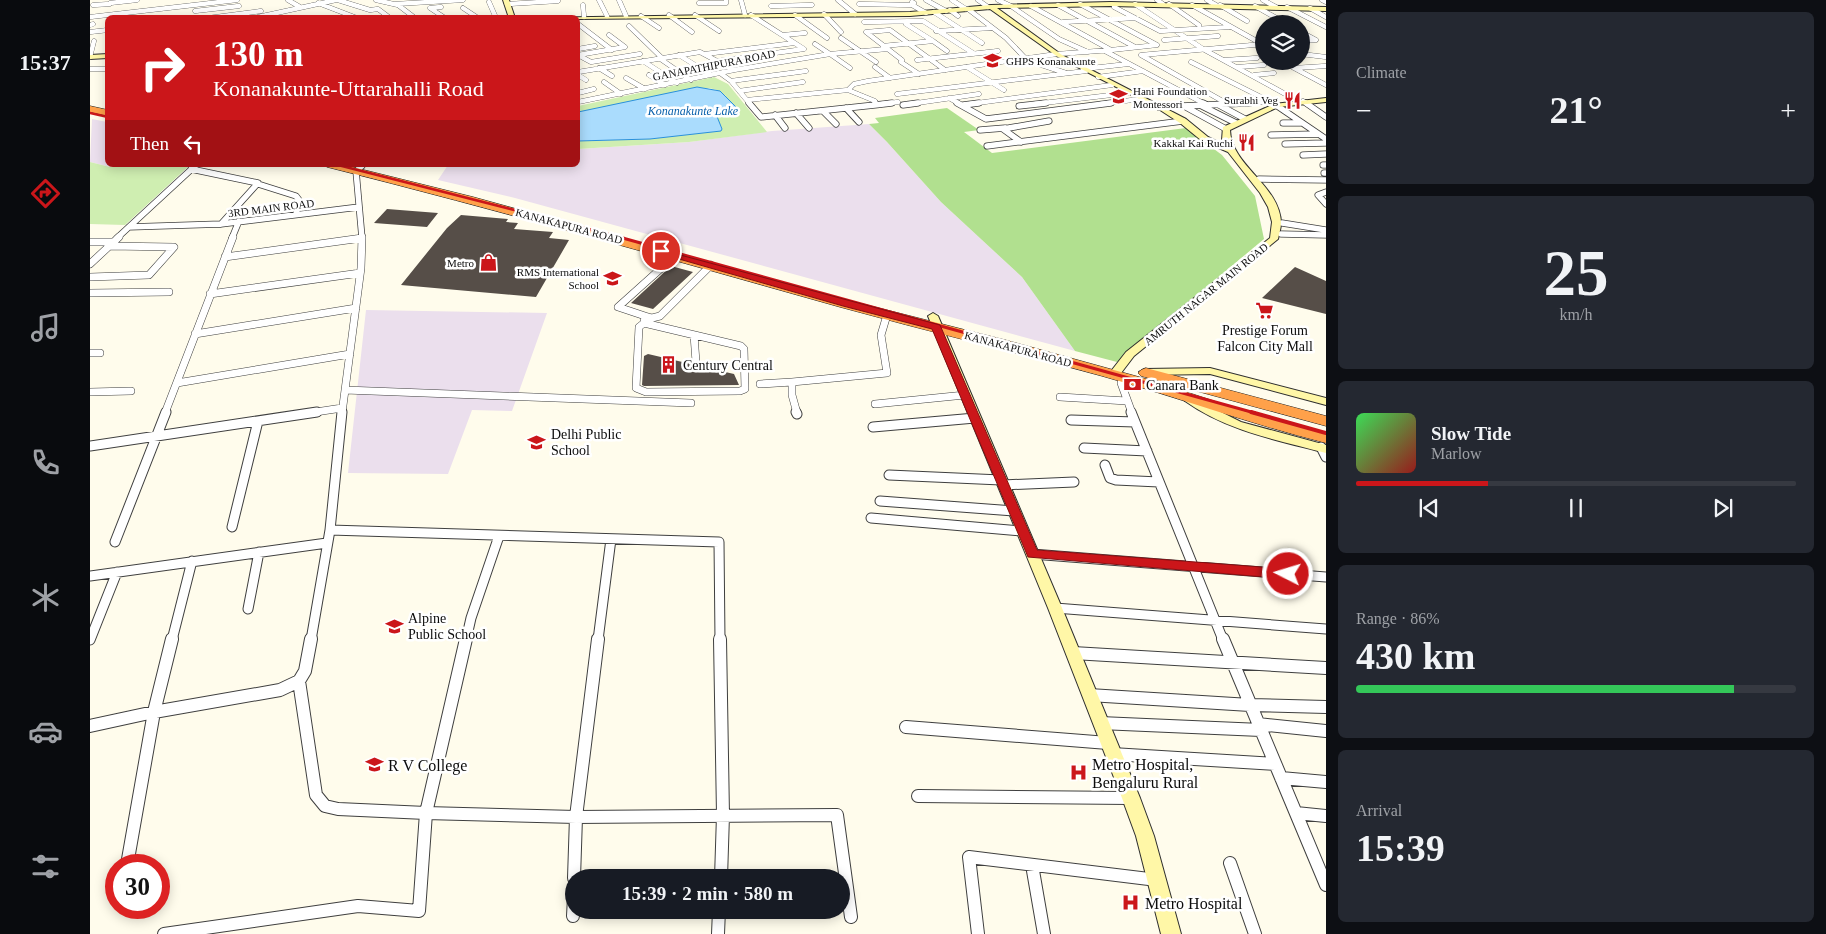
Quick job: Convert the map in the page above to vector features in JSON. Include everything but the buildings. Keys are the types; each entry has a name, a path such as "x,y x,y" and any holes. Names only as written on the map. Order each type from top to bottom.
{"highway":[{"path":"90,110 105,112"},
{"path":"90,116 105,118"},
{"name":"KANAKAPURA ROAD","path":"359,167 887,315 935,321"},
{"name":"KANAKAPURA ROAD","path":"359,167 422,179 655,240 935,321 1121,372 1189,399 1325,448"},
{"name":"KANAKAPURA ROAD","path":"1121,372 1144,372 1326,421"}],"street":[{"path":"93,6 138,0"},
{"path":"117,15 237,0"},
{"path":"288,0 300,7"},
{"path":"314,0 349,15"},
{"path":"266,15 337,0 370,10 378,9 386,15"},
{"path":"376,0 395,4 463,0"},
{"path":"599,0 607,16"},
{"path":"619,0 626,16"},
{"path":"703,15 699,2 726,3 726,0"},
{"path":"716,61 804,49 748,15 741,0"},
{"path":"783,0 786,6"},
{"path":"809,0 841,35 890,78"},
{"path":"838,0 857,14 872,30"},
{"path":"909,0 914,3 912,5"},
{"path":"926,0 958,16"},
{"path":"952,0 992,28 1015,47 1024,59 1037,66 1055,67 1066,73"},
{"path":"978,0 1057,54 1084,70 1159,107 1183,121 1205,139 1233,151"},
{"path":"998,0 1011,6 1059,39 1089,52"},
{"path":"1022,0 1111,50"},
{"path":"1053,0 1085,21 1136,47"},
{"path":"1113,0 1120,4"},
{"path":"1157,0 1199,25"},
{"path":"1207,0 1247,21"},
{"path":"1263,0 1276,7"},
{"path":"1322,0 1326,2"},
{"path":"95,10 110,4 173,1"},
{"path":"511,15 507,2 558,1"},
{"path":"488,2 494,15"},
{"path":"848,90 854,84 890,78 1057,54 1156,45 1080,3"},
{"path":"580,17 926,13 990,7 1080,3 1326,9"},
{"path":"395,4 411,15"},
{"path":"859,4 912,5 926,13"},
{"path":"1135,4 1157,16 1203,49 1301,101 1326,118"},
{"path":"192,5 196,15"},
{"path":"583,5 584,17"},
{"path":"771,6 812,5"},
{"path":"1192,5 1255,40"},
{"path":"195,12 239,6"},
{"path":"440,15 430,8 444,6"},
{"path":"1255,6 1271,15"},
{"path":"1114,7 1160,30 1229,27"},
{"path":"164,8 167,15"},
{"path":"463,8 474,15"},
{"path":"1287,8 1326,27"},
{"path":"1310,8 1326,17"},
{"path":"231,15 261,11"},
{"path":"1123,12 1148,11"},
{"path":"917,60 1000,50 983,44 934,12"},
{"path":"669,15 692,32"},
{"path":"695,15 719,31"},
{"path":"795,15 827,38"},
{"path":"90,17 105,16"},
{"path":"641,16 659,28"},
{"path":"1062,22 1157,16"},
{"path":"866,24 921,20 974,54"},
{"path":"866,24 892,24"},
{"path":"906,24 947,50"},
{"path":"580,26 612,50"},
{"path":"629,26 660,58 691,80"},
{"path":"918,32 992,28"},
{"path":"90,32 105,30"},
{"path":"919,74 866,32 890,30 906,44 945,70"},
{"path":"782,35 805,33"},
{"path":"1106,38 1137,34"},
{"path":"580,55 625,47 609,35"},
{"path":"1164,40 1218,36"},
{"path":"1310,37 1316,40 1310,40"},
{"path":"1090,39 1098,38"},
{"path":"94,40 90,57 105,56"},
{"path":"808,40 815,42 850,68"},
{"path":"705,54 801,41"},
{"path":"830,54 933,41"},
{"path":"1227,104 1141,55 1255,45"},
{"path":"580,49 595,46"},
{"path":"1007,48 1015,47"},
{"path":"1105,51 1207,105"},
{"path":"580,73 599,68 700,52 734,70"},
{"path":"580,56 591,62 640,54"},
{"name":"GANAPATHIPURA ROAD","path":"580,102 734,70 830,54"},
{"path":"680,55 712,76"},
{"path":"1310,55 1326,57"},
{"path":"1225,60 1255,58"},
{"path":"642,61 677,83"},
{"path":"1191,62 1276,104 1326,141"},
{"path":"622,64 628,68"},
{"path":"897,94 1128,64"},
{"path":"1238,67 1255,66"},
{"path":"1310,67 1326,66"},
{"path":"967,67 1004,90"},
{"path":"599,68 612,76"},
{"path":"90,69 105,69"},
{"path":"1297,70 1326,85"},
{"path":"731,81 806,71"},
{"path":"1098,77 1143,71"},
{"path":"720,73 731,81 760,116 898,102"},
{"path":"1254,76 1274,74"},
{"path":"649,75 665,85"},
{"path":"580,76 586,80"},
{"path":"626,78 645,89"},
{"path":"1007,79 1018,85"},
{"path":"604,82 621,94"},
{"path":"739,91 803,82"},
{"path":"963,105 1112,84"},
{"path":"580,92 594,89"},
{"path":"748,100 848,90 874,101 875,105"},
{"path":"1019,106 1128,93"},
{"path":"580,94 590,100"},
{"path":"903,105 979,94"},
{"path":"1044,94 1069,108"},
{"path":"949,98 986,119 1140,99"},
{"path":"1159,107 1217,104 1276,104 1326,100"},
{"path":"1217,104 1245,119"},
{"path":"1184,106 1226,129 1276,104"},
{"path":"1233,151 1230,138 1235,128 1276,104"},
{"path":"1200,105 1236,123"},
{"path":"846,108 859,122"},
{"path":"823,111 836,124"},
{"path":"796,113 809,128"},
{"path":"774,115 785,128"},
{"path":"980,130 1049,121"},
{"path":"987,146 1183,121"},
{"path":"1283,123 1302,123"},
{"path":"1005,128 1004,130 1021,142"},
{"name":"AMRUTH NAGAR MAIN ROAD","path":"1121,372 1130,354 1274,239 1276,225 1269,201 1233,151 1224,133 1226,129"},
{"path":"1272,135 1318,134"},
{"path":"1285,144 1326,141"},
{"name":"AMRUTH NAGAR MAIN ROAD","path":"1121,372 1274,245 1281,234 1282,224 1279,212 1259,179 1233,151"},
{"path":"1303,155 1326,154"},
{"path":"90,264 194,167"},
{"name":"3RD MAIN ROAD","path":"194,167 258,182 221,224"},
{"path":"90,726 154,712 280,690 298,681 305,671 310,652 330,530 342,408 360,273 362,238 359,207 359,167"},
{"path":"1259,179 1326,176"},
{"path":"258,184 296,196 299,200 296,214"},
{"path":"1326,192 1318,195 1326,204"},
{"name":"3RD MAIN ROAD","path":"221,224 359,207"},
{"path":"115,542 158,437 210,294 239,221"},
{"path":"129,227 221,224"},
{"path":"1282,224 1326,230"},
{"path":"1281,234 1326,235"},
{"path":"225,257 362,238"},
{"path":"90,242 174,247 149,275 90,278"},
{"path":"676,255 618,305 619,308 644,320 743,347 745,389 740,391 638,390 636,388 639,327 644,320 660,316 711,265"},
{"path":"210,294 360,273"},
{"path":"90,293 169,292"},
{"path":"195,334 356,308"},
{"path":"760,384 887,373 888,369 881,341 882,322 887,315"},
{"path":"935,321 964,395 1055,608 1131,798 1145,836 1171,934"},
{"path":"694,334 696,362"},
{"path":"90,353 100,353"},
{"path":"178,383 350,354"},
{"path":"1144,372 1210,371 1326,402"},
{"path":"1121,372 1121,383 1127,401 1192,566 1326,885"},
{"path":"792,382 792,395 797,414"},
{"path":"345,390 691,403"},
{"path":"90,392 131,391"},
{"path":"875,404 964,395"},
{"path":"1060,398 1127,401"},
{"path":"90,446 342,408"},
{"path":"873,427 975,418"},
{"path":"1071,420 1136,422"},
{"path":"232,527 258,421"},
{"path":"1084,448 1147,451"},
{"path":"1104,465 1110,478 1116,480 1159,482"},
{"path":"889,475 1002,482 1074,482"},
{"path":"880,502 1014,511"},
{"path":"871,518 1022,531"},
{"path":"330,530 719,542 724,815 721,869"},
{"path":"164,934 358,906 419,911 426,813 471,618 499,536"},
{"path":"574,869 576,817 612,539"},
{"path":"90,576 328,543"},
{"path":"248,609 259,552"},
{"path":"1032,554 1326,577"},
{"path":"129,854 154,712 192,562"},
{"path":"90,640 117,572"},
{"path":"1055,608 1326,629"},
{"path":"1073,653 1326,668"},
{"path":"298,681 316,795 325,806 338,809 426,813 576,817 837,815 851,917"},
{"path":"1089,695 1250,705 1326,706"},
{"path":"1100,723 1260,727 1326,731"},
{"path":"906,727 1110,749 1275,764"},
{"path":"1281,778 1326,782"},
{"path":"918,796 1131,798"},
{"path":"1296,813 1326,816"},
{"path":"978,934 969,857 1157,880"},
{"path":"1230,864 1256,934"},
{"path":"1032,865 1044,934"},
{"path":"718,934 719,919"}],"shaded area":[{"path":"92,119 105,122 105,166 90,162"},
{"path":"869,124 941,202 1022,277 1075,351 515,198 438,180 447,167 580,167 580,149 689,142 772,131"},
{"path":"366,310 547,313 512,411 472,410 448,474 348,473"}],"green space":[{"path":"714,77 728,84 767,132 689,142 580,149 580,141 650,139 719,131 722,129 716,115 720,112 726,96 717,90 709,88 580,112 580,106"},
{"path":"947,108 979,130 964,132 992,153 1186,128 1222,155 1255,196 1264,239 1117,362 1075,351 1022,277 941,202 869,124 879,123 875,118"},
{"path":"90,162 105,167 188,167 125,225 90,224"}],"water":[{"name":"Konanakunte Lake","path":"697,87 720,91 736,107 716,114 722,129 721,131 650,139 580,141 580,112"}],"railway":[{"path":"90,113 105,116"},
{"path":"346,167 624,238"},
{"path":"619,237 1255,413"},
{"path":"1251,412 1326,433"}],"place":[{"name":"GHPS Konanakunte","path":"992,61"},
{"name":"Hani Foundation Montessori","path":"1119,97"},
{"name":"Surabhi Veg","path":"1292,100"},
{"name":"Kakkal Kai Ruchi","path":"1247,143"},
{"name":"Metro","path":"488,263"},
{"name":"RMS International School","path":"613,278"},
{"name":"Prestige Forum Falcon City Mall","path":"1265,310"},
{"name":"Century Central","path":"669,365"},
{"name":"Canara Bank","path":"1132,385"},
{"name":"Delhi Public School","path":"537,442"},
{"name":"Alpine Public School","path":"394,626"},
{"name":"R V College","path":"374,765"},
{"name":"Metro Hospital, Bengaluru Rural","path":"1078,773"},
{"name":"Metro Hospital","path":"1131,903"}],"route":[{"path":"661,251 846,304 936,327 1032,554 1288,574"}]}
